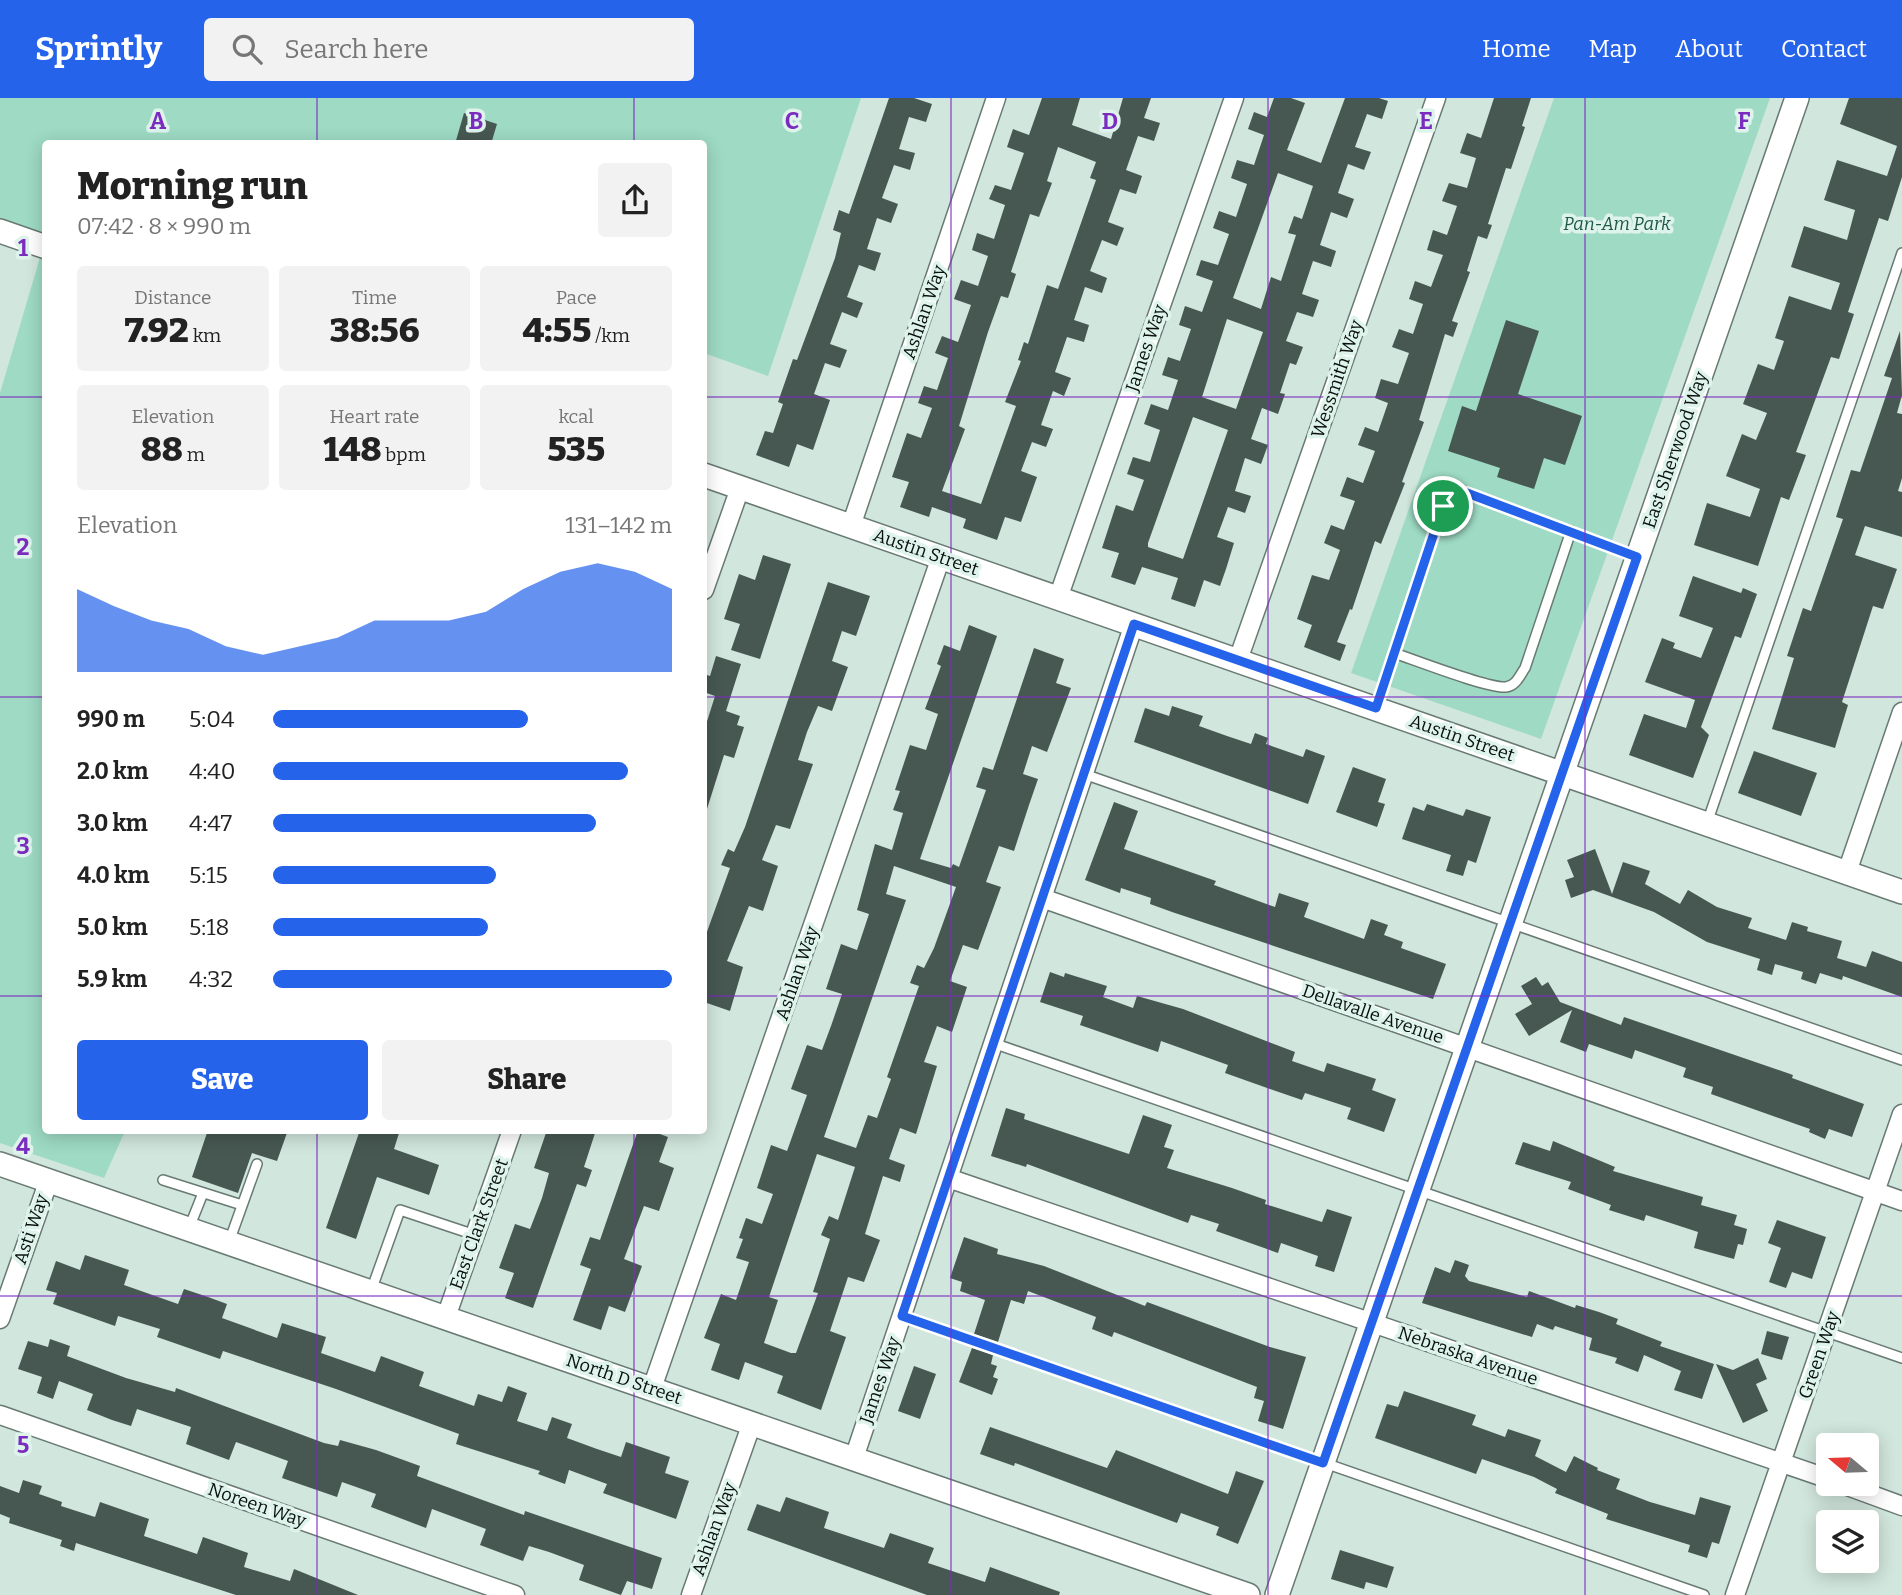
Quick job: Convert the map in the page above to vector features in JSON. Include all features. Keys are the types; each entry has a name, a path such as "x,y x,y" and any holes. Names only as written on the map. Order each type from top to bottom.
{"street":[{"name":"Ashlan Way","path":"851,526 996,98"},
{"name":"James Way","path":"1058,598 1234,98"},
{"name":"Wessmith Way","path":"1238,660 1436,98"},
{"name":"East Sherwood Way","path":"1277,1595 1797,98"},
{"path":"0,231 42,246"},
{"name":"Austin Street","path":"707,476 1902,891"},
{"path":"707,582 740,488"},
{"name":"Ashlan Way","path":"652,1388 941,558"},
{"name":"James Way","path":"854,1458 1134,624"},
{"path":"1847,872 1902,712"},
{"name":"Dellavalle Avenue","path":"1042,898 1902,1201"},
{"name":"Green Way","path":"1735,1595 1902,1114"},
{"name":"East Clark Street","path":"446,1317 511,1134"},
{"name":"North D Street","path":"0,1164 1248,1595"},
{"name":"Nebraska Avenue","path":"948,1178 1816,1474"},
{"name":"Asti Way","path":"0,1319 49,1180"},
{"name":"Noreen Way","path":"0,1415 515,1595"},
{"name":"Ashlan Way","path":"691,1595 752,1423"},
{"path":"1875,1496 1902,1506"}],"lane":[{"path":"1707,823 1902,253"},
{"path":"1376,708 1443,506 1452,495 1467,493 1637,557"},
{"path":"1394,653 1487,683 1507,687 1516,682 1525,668 1571,530"},
{"path":"1084,774 1902,1060"},
{"path":"993,1043 1902,1358"},
{"path":"229,1242 257,1164"},
{"path":"163,1180 242,1205"},
{"path":"189,1228 203,1193"},
{"path":"370,1291 400,1210 475,1235"},
{"path":"902,1316 1704,1595"}],"green space":[{"path":"0,98 861,98 768,376 707,354 707,140 42,140 42,243 0,227"},
{"name":"Pan-Am Park","path":"1554,98 1770,98 1541,739 1351,673"},
{"path":"42,251 42,1134 124,1134 104,1178 0,1143 0,393"}],"building":[{"path":"889,98 914,98 932,104 926,122 909,117 899,149 915,153 910,170 894,165 882,198 898,204 891,223 877,218 867,249 881,253 875,271 859,265 847,297 863,303 857,318 842,312 830,344 847,350 840,368 825,363 814,394 830,400 813,450 797,444 789,467 756,455 765,431 773,433 783,404 778,402 793,359 797,360 835,258 841,233 833,230 839,210 849,214"},
{"path":"1042,98 1080,98 1072,125 1111,139 1123,98 1151,98 1144,118 1160,123 1154,141 1138,136 1126,170 1142,176 1136,194 1120,189 1108,222 1124,228 1117,246 1102,240 1090,271 1107,278 1102,293 1085,287 1074,320 1089,325 1084,342 1067,337 1055,372 1071,378 1064,396 1053,391 1041,425 1053,429 1046,447 1032,442 1021,471 1037,477 1021,522 1005,517 997,540 963,528 966,519 932,507 929,517 900,507 909,482 892,477 907,433 921,438 932,408 918,403 924,386 937,390 948,358 935,353 942,336 958,342 971,305 954,299 961,280 978,286 988,256 972,250 977,233 994,239 1005,205 989,199 995,185 1011,190 1024,153 1007,147 1013,129 1029,135","holes":["1058,147 1096,162 1090,178 1096,180 1058,289 1047,285 1028,344 1024,342 1018,360 1021,361 1005,402 1016,406 981,504 942,491 965,429 959,426 988,332 1001,296 1008,298 1016,274 1011,272 1030,214 1039,217 1052,183 1047,181"]},
{"path":"1274,98 1291,98 1305,103 1287,150 1321,163 1345,98 1379,98 1388,101 1382,119 1367,114 1355,147 1371,152 1364,170 1348,164 1338,193 1354,199 1347,218 1331,212 1320,245 1336,251 1331,267 1313,261 1302,294 1319,300 1313,317 1297,312 1286,341 1303,347 1296,365 1290,363 1280,393 1285,394 1278,414 1262,408 1251,439 1268,445 1261,464 1245,458 1235,491 1251,496 1245,513 1228,507 1217,537 1234,543 1220,586 1204,580 1195,607 1171,599 1178,578 1142,567 1135,585 1111,577 1119,553 1102,548 1116,505 1133,511 1144,480 1127,474 1133,457 1150,462 1160,430 1144,424 1151,404 1168,410 1178,380 1162,375 1168,357 1180,361 1191,329 1179,325 1185,306 1202,312 1213,281 1196,275 1201,260 1218,265 1229,234 1213,228 1219,211 1236,217 1247,184 1231,178 1237,160 1254,165 1264,135 1248,129 1254,112 1267,117","holes":["1278,173 1313,186 1302,219 1294,216 1288,233 1296,235 1281,281 1271,277 1261,309 1233,298","1227,319 1263,332 1236,409 1202,397","1193,417 1228,430 1183,559 1148,547"]},
{"path":"1494,98 1531,98 1522,126 1525,127 1511,169 1506,168 1488,224 1492,225 1487,239 1478,236 1467,271 1470,272 1452,321 1458,323 1453,337 1445,334 1419,420 1424,422 1402,482 1405,483 1381,544 1375,541 1352,610 1350,609 1337,642 1346,645 1340,661 1304,647 1312,625 1297,619 1312,575 1329,580 1340,550 1324,543 1331,525 1344,530 1355,501 1340,496 1347,477 1363,483 1375,451 1358,445 1365,427 1378,432 1388,403 1375,398 1381,379 1398,384 1409,353 1392,347 1399,329 1413,334 1423,304 1409,299 1415,281 1431,287 1443,255 1427,250 1433,230 1447,235 1457,206 1442,201 1449,183 1467,188 1476,158 1460,153 1467,133 1481,138"},
{"path":"1849,98 1902,98 1902,177 1888,221 1879,218 1848,312 1854,314 1839,359 1831,357 1796,452 1806,455 1789,500 1781,497 1758,566 1694,545 1707,503 1750,517 1760,489 1726,476 1742,434 1756,440 1767,413 1743,404 1758,364 1774,370 1784,341 1775,338 1789,296 1831,310 1840,283 1791,267 1804,226 1847,240 1855,210 1824,200 1837,160 1887,176 1897,146 1840,124"},
{"path":"464,113 497,124 492,140 456,140"},
{"path":"1506,320 1539,331 1518,394 1582,416 1565,465 1544,458 1534,489 1497,477 1500,468 1448,451 1462,406 1476,411"},
{"path":"1900,331 1902,395 1897,413 1902,414 1902,478 1898,491 1902,492 1902,537 1865,526 1855,555 1897,569 1883,609 1873,606 1842,702 1848,705 1835,748 1772,729 1794,658 1787,656 1803,608 1811,611 1843,519 1836,517 1851,470 1860,472 1892,378 1884,376"},
{"path":"763,555 791,564 760,659 731,650 740,624 724,619 739,574 755,580"},
{"path":"1693,576 1741,593 1743,588 1757,594 1741,638 1735,636 1701,727 1709,735 1693,778 1629,755 1644,714 1686,728 1695,700 1645,682 1662,638 1675,643 1673,648 1701,658 1713,628 1679,616"},
{"path":"828,582 870,596 856,636 842,631 832,661 848,667 832,711 818,706 807,732 798,760 813,764 790,829 776,825 762,860 778,866 763,911 749,906 727,961 743,967 730,1011 707,1003 707,932 730,868 721,865 728,849 734,852 745,827"},
{"path":"969,625 997,636 920,859 951,868 953,864 959,867 986,790 976,787 983,767 993,770 1034,648 1064,659 1056,683 1071,688 1047,752 1032,746 1023,774 1038,779 1014,851 999,846 986,882 1001,887 978,950 963,945 950,981 967,987 952,1032 937,1026 924,1062 937,1066 916,1134 900,1128 889,1159 905,1165 900,1182 883,1176 865,1234 880,1240 864,1282 848,1277 830,1331 846,1337 821,1410 777,1393 783,1376 745,1362 739,1380 711,1370 720,1344 704,1338 721,1294 736,1300 749,1262 736,1258 743,1239 739,1238 746,1218 762,1224 773,1194 757,1188 771,1145 787,1151 807,1095 791,1089 807,1045 822,1050 842,994 826,989 841,944 857,950 869,914 857,910 875,844 892,850 903,813 893,810 900,791 895,790 910,745 926,750 938,714 925,709 941,666 937,664 944,645 960,651","holes":["894,866 956,887 934,948 924,968 917,965 910,983 919,986 887,1077 891,1079 877,1118 868,1115 856,1148 824,1137 906,900 886,894","817,1154 855,1167 838,1220 829,1216 821,1235 830,1239 813,1292 818,1293 796,1353 791,1353 764,1343 778,1300 769,1297"]},
{"path":"716,656 741,664 726,711 740,716 737,725 744,727 734,758 724,755 707,809 707,721 715,696 707,693 707,675 710,676"},
{"path":"1172,706 1203,716 1199,726 1251,744 1255,733 1268,738 1266,744 1303,757 1306,749 1325,756 1308,804 1134,742 1145,708 1169,716"},
{"path":"1754,751 1817,773 1801,816 1738,793"},
{"path":"1353,767 1386,779 1378,802 1385,804 1377,827 1336,812"},
{"path":"1114,802 1138,811 1124,849 1216,881 1214,885 1275,907 1279,893 1309,903 1304,917 1364,939 1371,919 1388,925 1384,935 1403,942 1401,948 1446,964 1433,999 1172,912 1150,904 1151,898 1121,888 1120,893 1085,880"},
{"path":"1427,804 1463,816 1466,809 1491,817 1476,863 1468,860 1463,876 1446,871 1451,855 1402,839 1413,807 1424,811"},
{"path":"1595,849 1612,894 1623,862 1650,871 1645,884 1680,904 1688,890 1717,907 1752,918 1748,928 1786,940 1792,922 1808,927 1807,931 1842,941 1837,958 1866,967 1872,951 1902,962 1902,997 1843,976 1842,980 1820,973 1816,984 1801,979 1803,972 1775,964 1772,975 1757,970 1760,959 1707,942 1654,912 1593,890 1571,898 1565,880 1574,877 1567,860"},
{"path":"1050,972 1064,977 1065,973 1107,986 1103,997 1133,1008 1137,996 1183,1009 1295,1052 1292,1061 1324,1072 1327,1063 1376,1079 1372,1090 1396,1099 1384,1132 1347,1119 1351,1108 1305,1093 1302,1100 1270,1089 1225,1073 1228,1065 1161,1041 1158,1052 1080,1025 1083,1016 1040,1002"},
{"path":"1536,977 1542,986 1548,982 1560,1002 1621,1025 1624,1017 1793,1075 1792,1078 1864,1104 1852,1137 1829,1129 1825,1139 1809,1132 1810,1129 1711,1094 1713,1087 1683,1077 1686,1068 1635,1050 1632,1059 1589,1044 1586,1052 1560,1042 1572,1010 1529,1036 1515,1014 1532,1004 1521,986"},
{"path":"1006,1108 1025,1114 1024,1119 1129,1154 1143,1115 1172,1125 1164,1147 1174,1150 1167,1168 1232,1188 1266,1200 1265,1204 1322,1222 1327,1209 1352,1217 1334,1272 1315,1266 1318,1256 1281,1243 1278,1253 1216,1231 1219,1224 1191,1215 1188,1223 1027,1164 1026,1167 991,1156"},
{"path":"207,1134 287,1134 277,1161 252,1153 238,1193 192,1177"},
{"path":"359,1134 399,1134 394,1149 439,1165 429,1195 377,1177 356,1239 326,1228"},
{"path":"546,1134 595,1134 584,1167 592,1170 586,1187 577,1184 533,1308 505,1298 514,1273 499,1268 515,1224 530,1229 542,1198 549,1173 534,1168"},
{"path":"637,1134 660,1134 668,1137 659,1162 674,1168 659,1211 644,1206 624,1259 642,1266 625,1312 609,1306 601,1330 573,1320 591,1269 580,1265 590,1237 600,1240"},
{"path":"1553,1141 1615,1167 1613,1171 1703,1197 1701,1205 1737,1215 1734,1225 1747,1229 1743,1245 1738,1244 1734,1259 1694,1248 1698,1232 1646,1215 1644,1221 1609,1210 1611,1205 1568,1189 1571,1182 1515,1164 1523,1142 1550,1151"},
{"path":"1777,1220 1826,1237 1812,1279 1792,1272 1786,1288 1769,1282 1781,1248 1768,1243"},
{"path":"964,1237 998,1249 997,1254 1044,1266 1145,1306 1147,1302 1270,1347 1306,1357 1283,1429 1258,1421 1264,1401 1254,1398 1257,1387 1114,1332 1112,1337 1092,1329 1096,1317 1028,1291 1024,1304 1011,1300 998,1342 974,1334 985,1300 960,1291 962,1282 950,1278"},
{"path":"85,1255 129,1270 124,1285 178,1304 184,1289 208,1297 227,1304 222,1318 277,1338 282,1323 326,1337 321,1353 375,1372 381,1356 424,1372 419,1386 474,1406 478,1394 502,1402 508,1386 527,1393 517,1421 547,1431 552,1417 572,1424 567,1438 597,1449 621,1457 626,1442 670,1457 665,1473 689,1481 676,1519 603,1493 607,1484 569,1470 565,1484 538,1474 540,1471 456,1444 459,1434 336,1389 223,1351 220,1359 157,1337 160,1329 118,1316 115,1326 53,1304 57,1293 46,1290 56,1261 80,1270"},
{"path":"1455,1260 1469,1265 1465,1276 1469,1281 1527,1297 1529,1291 1575,1308 1576,1305 1599,1312 1618,1319 1616,1324 1662,1342 1660,1346 1714,1364 1702,1399 1674,1390 1681,1371 1644,1355 1638,1372 1615,1363 1617,1358 1589,1350 1592,1338 1555,1326 1553,1330 1537,1324 1532,1337 1422,1303 1435,1267 1450,1273"},
{"path":"1767,1331 1789,1337 1782,1360 1761,1354"},
{"path":"50,1339 70,1346 67,1356 126,1378 175,1392 176,1388 324,1443 338,1446 340,1440 376,1450 420,1466 417,1476 524,1515 525,1511 662,1558 652,1589 627,1581 621,1595 579,1580 584,1565 549,1552 529,1546 523,1561 480,1545 486,1529 432,1509 426,1528 371,1507 376,1494 342,1482 337,1497 282,1478 288,1461 236,1442 229,1460 186,1444 191,1427 137,1409 131,1426 112,1420 87,1410 93,1394 59,1381 53,1399 37,1393 42,1377 18,1369 28,1341 48,1347"},
{"path":"972,1348 993,1355 991,1364 997,1366 993,1377 998,1379 992,1395 959,1382"},
{"path":"1758,1358 1767,1379 1756,1384 1768,1411 1743,1423 1716,1364 1733,1370"},
{"path":"914,1366 936,1374 920,1419 898,1411"},
{"path":"1404,1391 1476,1415 1472,1425 1505,1437 1508,1429 1541,1440 1535,1456 1566,1472 1574,1456 1598,1468 1597,1470 1620,1479 1616,1489 1650,1502 1695,1515 1700,1497 1731,1506 1719,1544 1712,1542 1707,1558 1688,1552 1690,1545 1606,1519 1608,1514 1555,1493 1557,1489 1534,1477 1482,1459 1476,1474 1375,1438 1387,1404 1398,1407"},
{"path":"990,1427 1107,1468 1116,1450 1228,1494 1236,1471 1264,1481 1238,1544 1216,1535 1219,1527 1181,1513 1177,1523 1015,1463 1014,1466 980,1454"},
{"path":"23,1480 42,1486 39,1494 62,1502 61,1506 95,1517 100,1502 149,1519 144,1536 197,1554 203,1537 248,1553 244,1567 290,1581 294,1569 358,1595 236,1595 76,1543 74,1551 60,1546 62,1540 9,1523 10,1518 0,1514 0,1486 19,1493"},
{"path":"786,1497 829,1512 824,1528 884,1548 890,1533 934,1548 928,1563 985,1582 990,1567 1060,1592 1059,1595 927,1595 747,1530 757,1504 780,1512"},
{"path":"1340,1550 1394,1567 1387,1588 1366,1582 1364,1589 1331,1579"}],"route":[{"path":"1467,493 1637,557 1323,1463 902,1316 1134,624 1376,708 1443,506 1452,495 1467,493"}]}
